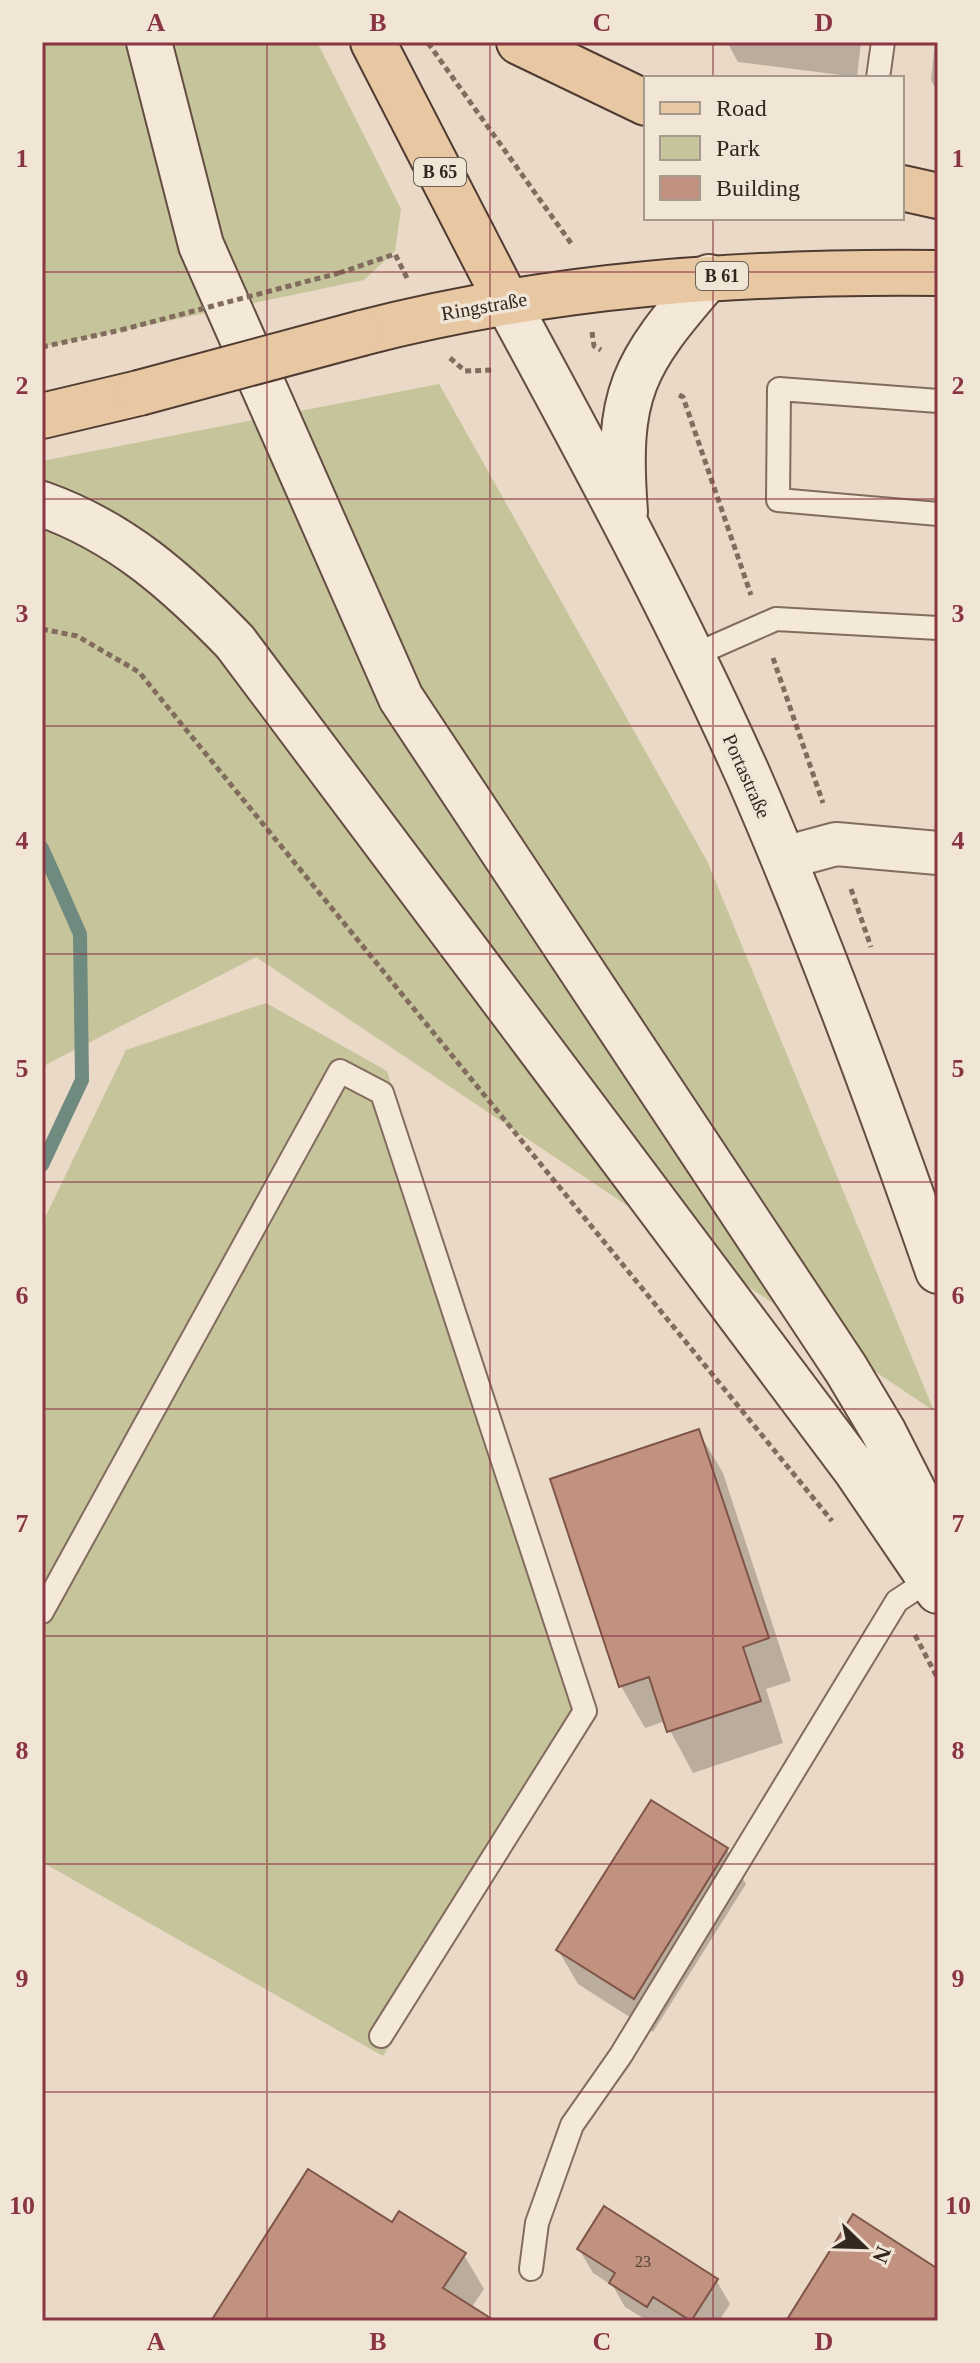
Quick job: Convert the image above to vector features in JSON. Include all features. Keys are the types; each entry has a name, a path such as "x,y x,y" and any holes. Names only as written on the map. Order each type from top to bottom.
{"main road":[{"path":"149,42 201,245 401,698 846,1369 883,1431 926,1578"},
{"name":"B 65","path":"373,42 507,302"},
{"path":"519,42 644,102"},
{"path":"904,188 938,196"},
{"name":"Ringstraße","path":"42,416 362,333 507,302 587,289 709,277 938,273"},
{"path":"626,527 621,452 628,401 637,371 666,326 709,277"},
{"name":"Portastraße","path":"507,302 692,656 784,858 876,1092 938,1271"},
{"path":"42,504 80,517 134,549 179,585 235,642 855,1469 926,1578"}],"street":[{"path":"784,858 836,844 938,853"}],"lane":[{"path":"878,76 883,42"},
{"path":"938,401 779,389 778,500 938,514"},
{"path":"692,656 776,619 938,628"},
{"path":"42,1612 340,1071 382,1093 585,1711 381,2036"},
{"path":"531,2269 537,2223 572,2125 621,2055 926,1578"}],"path":[{"path":"427,42 583,261 594,346 683,397 876,962"},
{"path":"42,347 121,330 339,273"},
{"path":"42,629 77,636 139,672 837,1527"},
{"path":"926,1578 938,1679"}],"green space":[{"path":"42,42 317,42 401,209 395,251 364,280 42,347"},
{"path":"439,384 707,861 934,1411 256,957 47,1064 42,1075 42,461"},
{"path":"266,1003 387,1071 597,1715 383,2056 42,1862 42,1224 126,1050"}],"building":[{"path":"699,1429 769,1638 743,1647 761,1701 667,1732 649,1677 619,1687 550,1479"},
{"path":"651,1800 728,1848 634,1999 556,1950"},
{"path":"308,2169 392,2222 399,2211 466,2253 443,2288 495,2321 211,2321"},
{"path":"604,2206 718,2279 691,2321 653,2297 647,2307 609,2283 615,2273 577,2249"},
{"path":"853,2214 938,2269 938,2321 786,2321"}],"waterway":[{"path":"42,848 80,934 82,1080 42,1165"}]}
